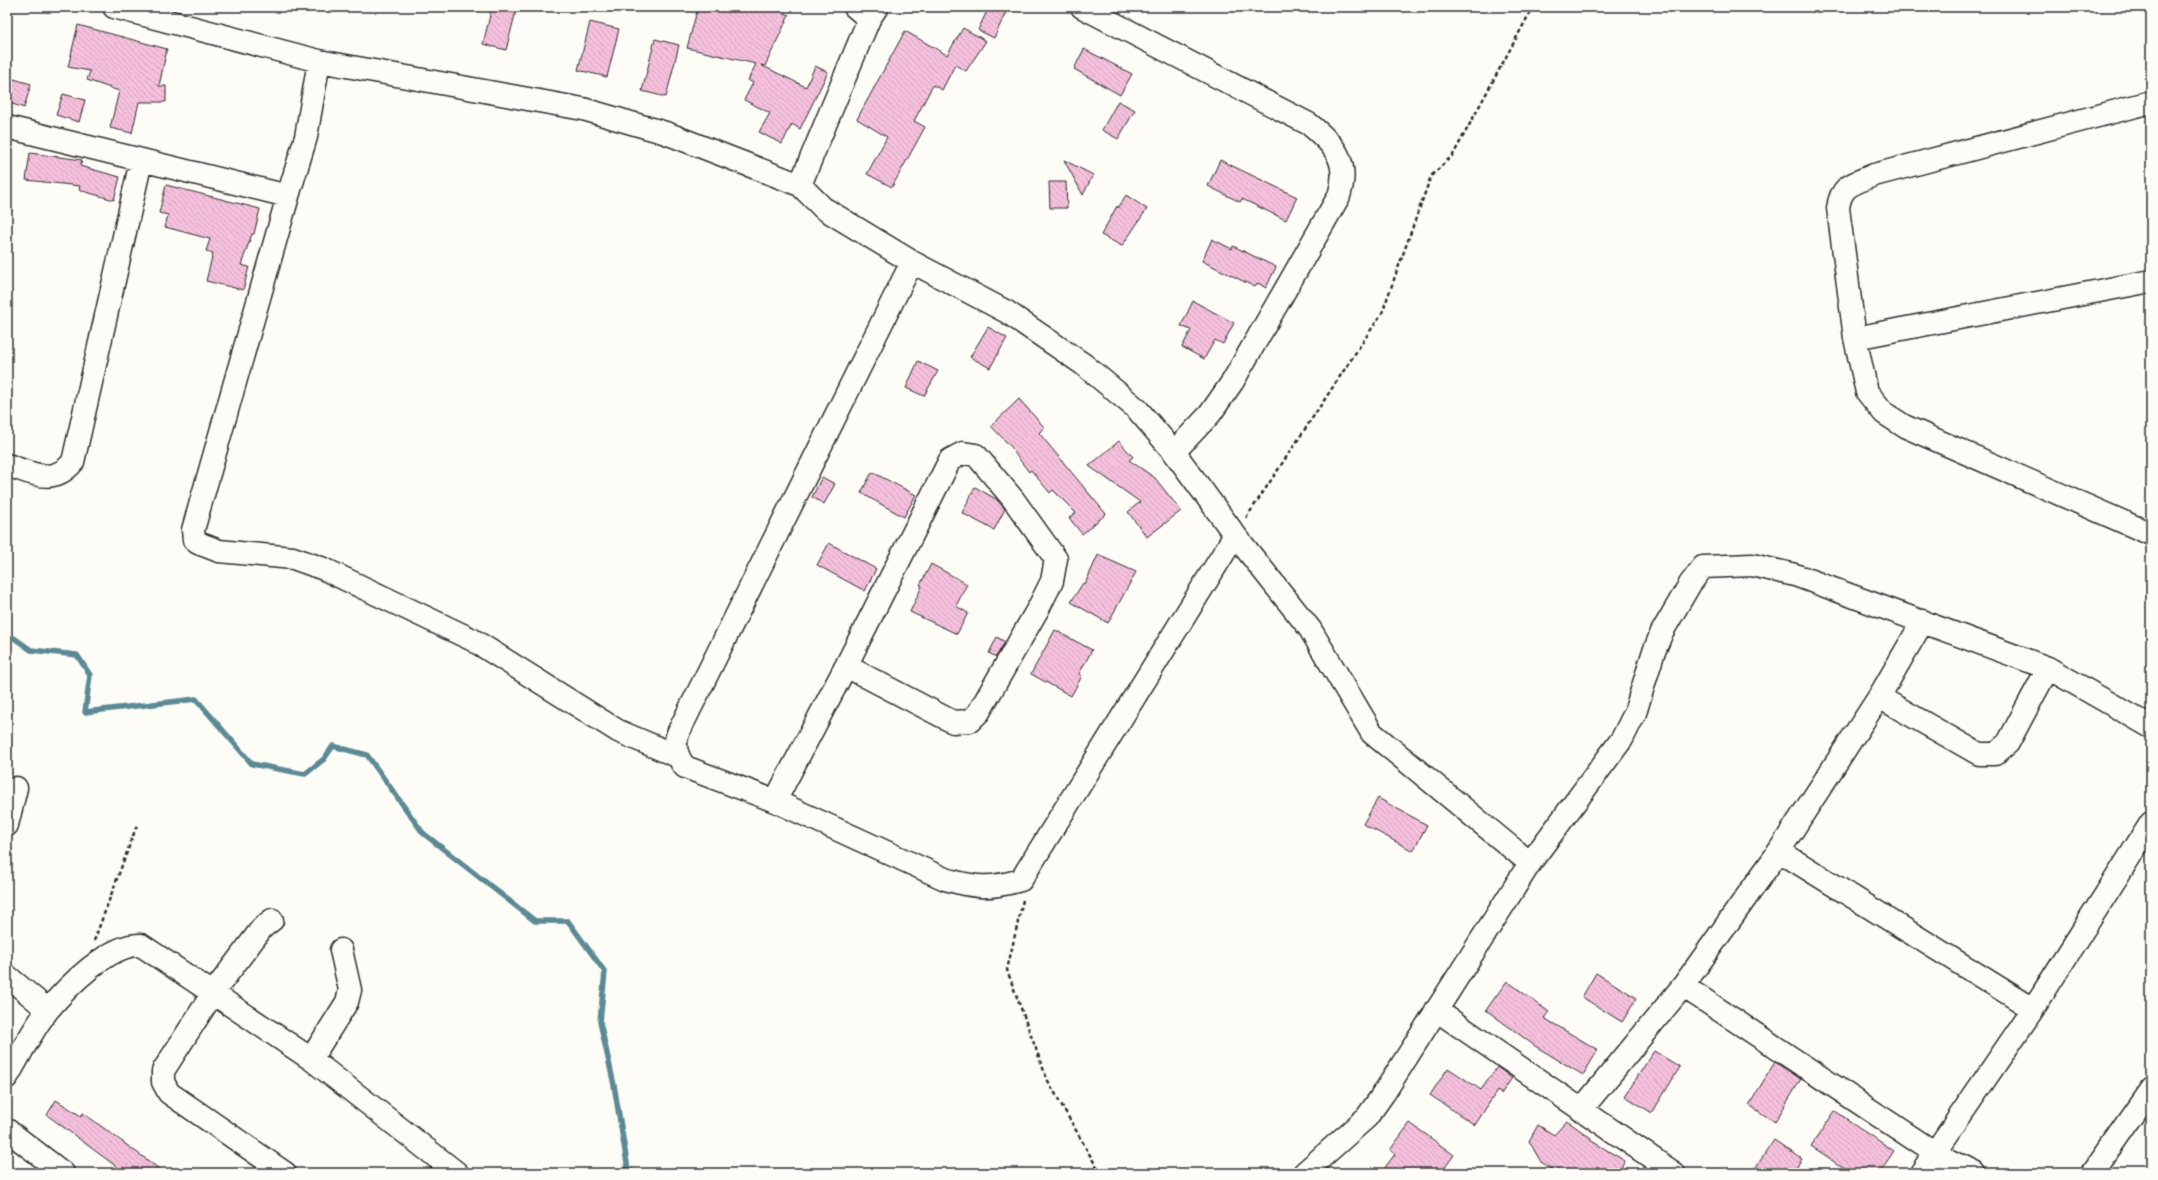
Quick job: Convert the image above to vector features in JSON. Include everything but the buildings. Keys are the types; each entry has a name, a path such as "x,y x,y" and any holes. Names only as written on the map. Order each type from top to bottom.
{"street":[{"path":"1082,7 1309,124 1323,135 1332,147 1340,158 1344,172 1343,184 1339,196 1233,381 1210,414 1174,452"},
{"path":"126,8 319,61 583,109 666,133 800,185 823,208 912,262 1008,312 1083,364 1137,409 1174,452 1235,535 1310,629 1372,733 1530,863"},
{"path":"800,185 867,11"},
{"path":"319,61 306,137 193,530 194,540 198,543 219,550 293,558 324,569 473,640 618,731 677,756"},
{"path":"2151,102 1892,169 1845,187 1840,196 1838,208 1855,338 1867,392 1884,413 1904,426 2151,534"},
{"path":"7,127 288,196"},
{"path":"7,465 40,476 50,476 67,469 73,462 141,161"},
{"path":"912,262 679,731 675,746 677,756 685,767 775,801 945,879 972,887 998,886 1020,880 1235,535"},
{"path":"1855,338 2151,281"},
{"path":"775,801 846,666 950,460 963,453 976,455 1013,499 1056,559 1052,580 1039,607 979,712 970,721 953,722 846,666"},
{"path":"1304,1173 1366,1117 1384,1093 1530,863 1622,739 1635,713 1653,654 1662,632 1690,584 1704,567 1752,565 1795,575 1923,621 2048,668 2151,728"},
{"path":"1581,1110 1684,986 1779,851 1879,697 1923,621"},
{"path":"1879,697 1979,754 1995,754 2008,743 2048,668"},
{"path":"7,825 16,788"},
{"path":"1921,1173 2033,1009 2151,823"},
{"path":"1779,851 2033,1009"},
{"path":"272,920 262,928 213,993 163,1071 163,1082 169,1093 285,1173"},
{"path":"7,1077 48,1010 81,975 112,953 132,945 141,945 311,1059 457,1173"},
{"path":"311,1059 347,1002 350,990 341,950"},
{"path":"7,976 48,1010"},
{"path":"1684,986 1935,1153 1975,1173"},
{"path":"1436,1010 1674,1173"},
{"path":"2092,1173 2151,1089"},
{"path":"7,1130 63,1173"}],"path":[{"path":"1235,535 1382,313 1431,176 1453,155 1533,7"},
{"path":"92,947 137,825"},
{"path":"1020,880 1023,898 1006,970 1047,1079 1100,1173"}],"waterway":[{"path":"7,633 31,650 77,655 90,675 85,712 196,699 252,764 305,774 324,759 333,746 367,755 423,833 535,921 568,921 605,972 600,1022 614,1085 628,1169 633,1173"}]}
